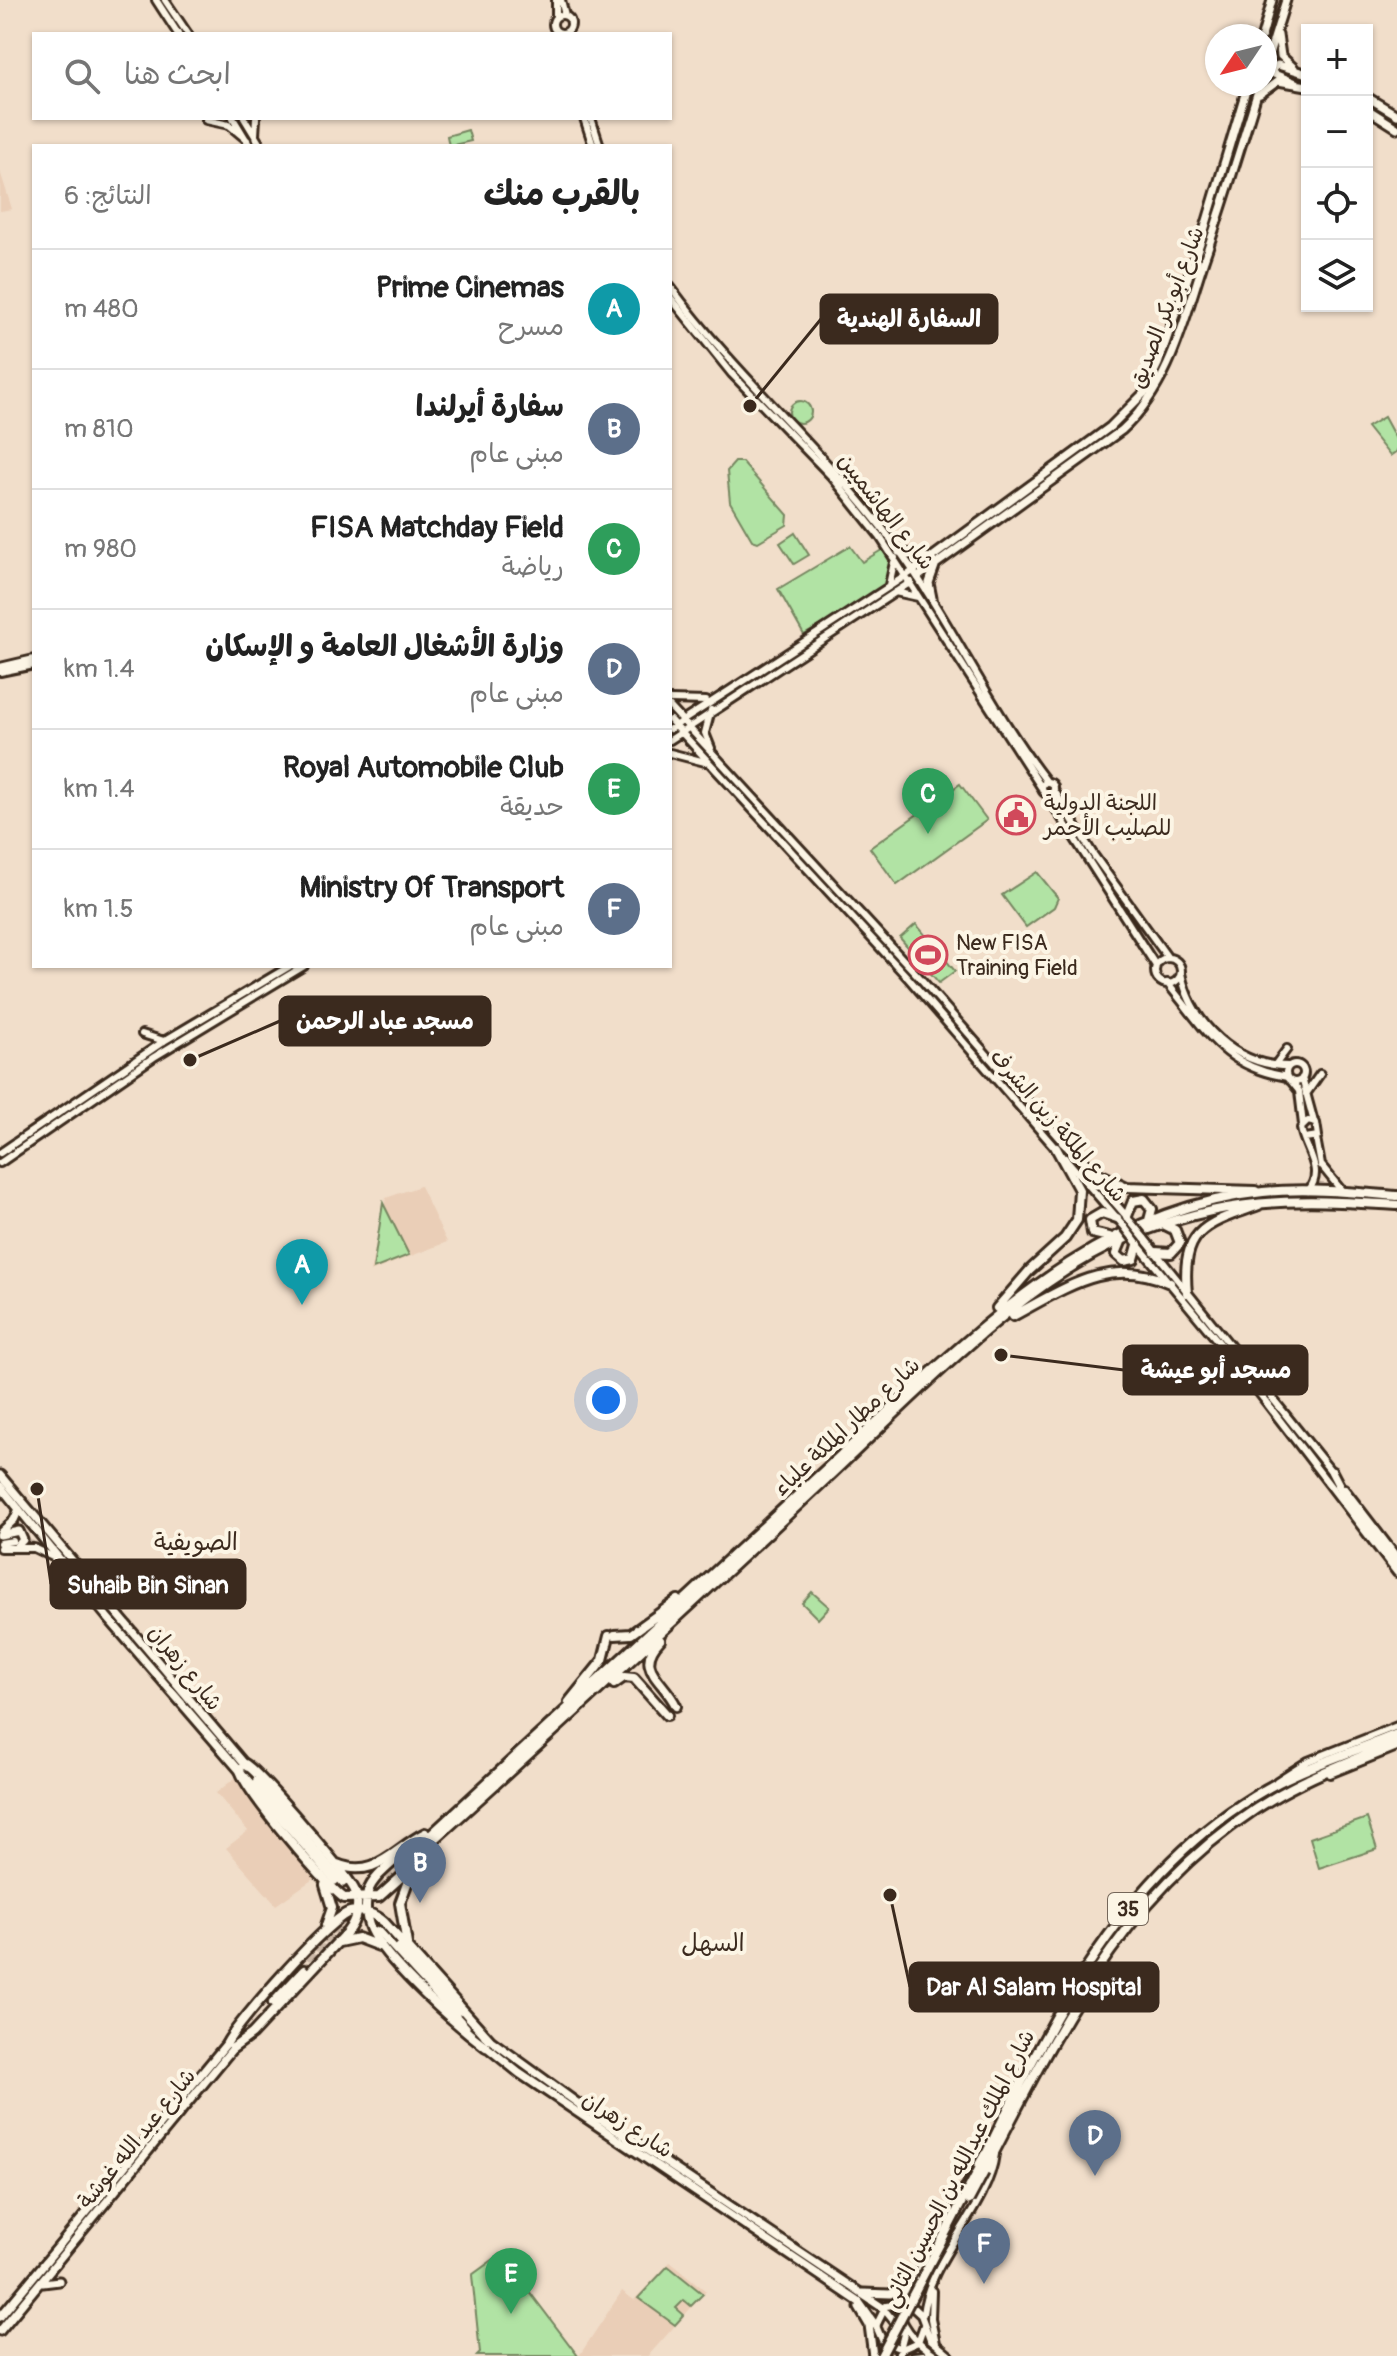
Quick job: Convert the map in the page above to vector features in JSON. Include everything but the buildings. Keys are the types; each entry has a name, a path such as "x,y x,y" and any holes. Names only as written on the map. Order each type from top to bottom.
{"highway":[{"path":"1059,1145 1105,1179 1127,1187 1237,1188 1260,1193"},
{"path":"991,1323 1077,1220 1079,1190 1059,1145"},
{"name":"شارع مطار الملكة علياء","path":"508,1768 1047,1275 1110,1237 1149,1220 1260,1193 1342,1191 1397,1196"},
{"path":"1110,1237 1092,1233 1090,1220 1102,1213 1124,1220 1133,1201 1144,1199 1152,1209 1149,1220"},
{"path":"1187,1293 1185,1265 1196,1235 1222,1218 1267,1201"},
{"name":"شارع مطار الملكة علياء","path":"991,1323 1058,1277 1123,1239 1162,1224 1223,1207 1267,1201 1397,1205"},
{"path":"1155,1252 1171,1253 1180,1243 1178,1233 1162,1224"},
{"path":"1123,1239 1116,1254 1124,1261 1134,1259 1139,1242"},
{"path":"991,1323 1111,1272 1138,1271 1170,1283"},
{"path":"1332,1472 1344,1495 1397,1565"},
{"path":"564,1718 603,1660 612,1636 631,1634 692,1598"},
{"path":"676,1706 650,1669 648,1656 692,1598"},
{"path":"564,1718 626,1676 637,1680 667,1715"},
{"name":"شارع الملك عبدالله بن الحسين الثاني","path":"993,2149 1061,2008 1108,1934 1164,1869 1209,1831 1280,1782 1397,1734"},
{"name":"شارع الملك عبدالله بن الحسين الثاني","path":"884,2356 993,2149 1082,1993 1140,1909 1203,1848 1278,1795 1397,1744"},
{"path":"242,1766 352,1884 362,1900 371,1930 384,1948 459,2025 487,2043"},
{"path":"242,1766 248,1788 340,1896 362,1900 379,1897 410,1862 500,1786 508,1768"},
{"path":"230,2045 252,2034 338,1942 353,1924 356,1911 370,1887 479,1785 508,1768"},
{"path":"335,1863 353,1868 374,1867 425,1833"},
{"path":"410,1862 400,1903 402,1931 411,1952"},
{"path":"317,1870 332,1908 321,1934"},
{"path":"230,2045 240,2023 321,1934 344,1914 356,1911 366,1912 384,1922 487,2043"},
{"path":"338,1942 358,1938 384,1948"},
{"name":"شارع عبد الله غوشة","path":"230,2045 301,1969"}],"main road":[{"path":"156,0 177,32"},
{"path":"165,0 187,32"},
{"path":"558,0 571,21 569,32"},
{"path":"557,32 553,25 558,0"},
{"path":"1265,24 1272,0"},
{"path":"1277,29 1286,0"},
{"path":"556,16 565,15"},
{"path":"1278,26 1281,56 1301,71"},
{"path":"1301,72 1278,65 1272,70 1276,76 1301,84"},
{"path":"1254,103 1271,83 1296,83"},
{"name":"شارع أبو بكر الصديق","path":"1009,507 1110,427 1144,393 1158,364 1203,234 1244,96"},
{"name":"شارع أبو بكر الصديق","path":"912,576 1122,430 1156,391 1183,324 1256,96"},
{"path":"1373,101 1397,115"},
{"path":"1373,113 1397,128"},
{"path":"206,120 229,125 248,143"},
{"path":"234,120 248,143"},
{"path":"245,120 260,144"},
{"path":"255,135 256,120"},
{"path":"585,120 592,144"},
{"path":"592,120 599,144"},
{"name":"شارع الهاشميين","path":"672,289 722,352 837,474 912,576 1044,784"},
{"name":"شارع الهاشميين","path":"672,299 732,374 832,477 897,555"},
{"path":"889,587 897,555 934,561 928,601 914,594 895,592"},
{"path":"672,725 889,587 912,576"},
{"path":"672,738 895,592 912,576"},
{"path":"2,667 32,662"},
{"path":"672,700 710,700"},
{"name":"شارع الملكة زين الشرف","path":"672,709 920,978 1124,1220 1397,1573"},
{"path":"711,710 706,739 724,768"},
{"name":"شارع الملكة زين الشرف","path":"672,725 902,971 1059,1145"},
{"path":"672,754 708,763"},
{"path":"1302,1078 1289,1079 1258,1072 1231,1058 1167,983 1158,978 1156,966 1046,794 1044,784 1052,784 1139,921 1168,958 1177,961 1191,1001 1226,1045 1243,1057 1271,1066 1301,1066 1314,1122 1319,1128 1316,1138 1321,1165 1342,1191"},
{"path":"1046,794 1054,790"},
{"path":"1156,966 1168,958"},
{"path":"0,1153 164,1041 287,968"},
{"path":"0,1163 146,1063 301,968"},
{"path":"1167,983 1176,981 1181,973"},
{"path":"142,1034 164,1041"},
{"path":"1271,1066 1282,1060 1287,1049"},
{"path":"1288,1066 1289,1079 1299,1091 1301,1133 1315,1175 1308,1191"},
{"path":"1306,1094 1320,1074"},
{"path":"1303,1125 1314,1122"},
{"path":"1305,1138 1316,1138"},
{"name":"شارع الملكة زين الشرف","path":"1139,1242 1155,1252 1397,1557"},
{"name":"شارع زهران","path":"0,1475 341,1884"},
{"name":"شارع زهران","path":"0,1486 242,1766"},
{"path":"0,1534 14,1520 19,1509"},
{"path":"0,1534 19,1531 23,1540 0,1546"},
{"path":"15,1543 64,1560 144,1646"},
{"path":"1268,1789 1308,1761 1397,1726"},
{"name":"شارع زهران","path":"380,1929 487,2043 531,2081 835,2285 864,2306 877,2329"},
{"name":"شارع زهران","path":"487,2043 883,2308"},
{"name":"شارع عبد الله غوشة","path":"0,2331 230,2045"},
{"name":"شارع عبد الله غوشة","path":"0,2317 230,2045"},
{"path":"950,2356 918,2342 900,2317 900,2302 972,2171 993,2149"},
{"path":"900,2353 918,2342 929,2291 993,2166 993,2149"},
{"path":"38,2286 50,2280 59,2281"},
{"path":"856,2291 886,2295 911,2284"},
{"path":"911,2284 917,2292 929,2291"},
{"path":"933,2284 931,2319 936,2352"},
{"path":"835,2285 866,2316 873,2356"},
{"path":"883,2308 900,2302 915,2306 936,2352"},
{"path":"873,2356 883,2308"},
{"path":"883,2308 903,2331 900,2353"},
{"path":"877,2329 889,2346 900,2353"},
{"path":"914,2356 936,2352"},
{"path":"873,2356 879,2353 884,2356"}],"shaded area":[{"path":"0,171 12,209 1,211 0,211"},
{"path":"420,1186 447,1242 370,1272 386,1198"},
{"path":"235,1778 316,1877 276,1905 226,1848 248,1831 216,1793"},
{"path":"670,2262 706,2291 648,2356 579,2356 622,2291 634,2300"}],"green space":[{"path":"468,130 471,141 449,144 447,136"},
{"path":"800,401 808,404 811,412 808,420 800,423 792,420 789,412 792,404"},
{"path":"1384,417 1397,441 1397,451 1390,456 1367,427"},
{"path":"735,462 742,462 788,515 787,525 758,542 752,540 730,502 727,471"},
{"path":"795,533 809,555 794,564 780,543"},
{"path":"850,546 862,562 885,548 892,563 891,574 883,586 862,601 804,635 778,589"},
{"path":"960,784 987,820 897,885 870,848"},
{"path":"1037,872 1058,898 1054,907 1026,927 1002,895"},
{"name":"New FISA Training Field","path":"916,924 955,971 939,983 900,938"},
{"path":"383,1203 409,1255 373,1269"},
{"path":"812,1592 829,1607 818,1619 802,1603"},
{"path":"1367,1818 1377,1849 1319,1868 1310,1838"},
{"path":"501,2254 578,2356 477,2356 480,2353 472,2275"},
{"path":"668,2266 703,2294 691,2306 684,2300 676,2308 684,2315 675,2325 638,2298"}],"tunnel":[{"path":"19,1541 46,1546 67,1559"},
{"path":"368,1894 405,1859"},
{"path":"339,1886 351,1899"},
{"path":"304,1970 358,1912"},
{"path":"370,1914 381,1928"},
{"path":"298,1967 338,1923"}],"place":[{"name":"السفارة الهندية","path":"750,406"},
{"name":"اللجنة الدولية للصليب الأحمر","path":"1016,815"},
{"name":"FISA Matchday Field","path":"928,834"},
{"name":"New FISA Training Field","path":"928,955"},
{"name":"مسجد عباد الرحمن","path":"190,1060"},
{"name":"Prime Cinemas","path":"302,1305"},
{"name":"مسجد أبو عيشة","path":"1001,1355"},
{"name":"Suhaib Bin Sinan","path":"37,1489"},
{"name":"Dar Al Salam Hospital","path":"890,1895"},
{"name":"سفارة أيرلندا","path":"420,1903"},
{"name":"وزارة الأشغال العامة و الإسكان","path":"1095,2176"},
{"name":"Ministry Of Transport","path":"984,2284"},
{"name":"Royal Automobile Club","path":"511,2314"}],"district":[{"name":"الصويفية","path":"196,1542"},
{"name":"السهل","path":"713,1943"}]}
